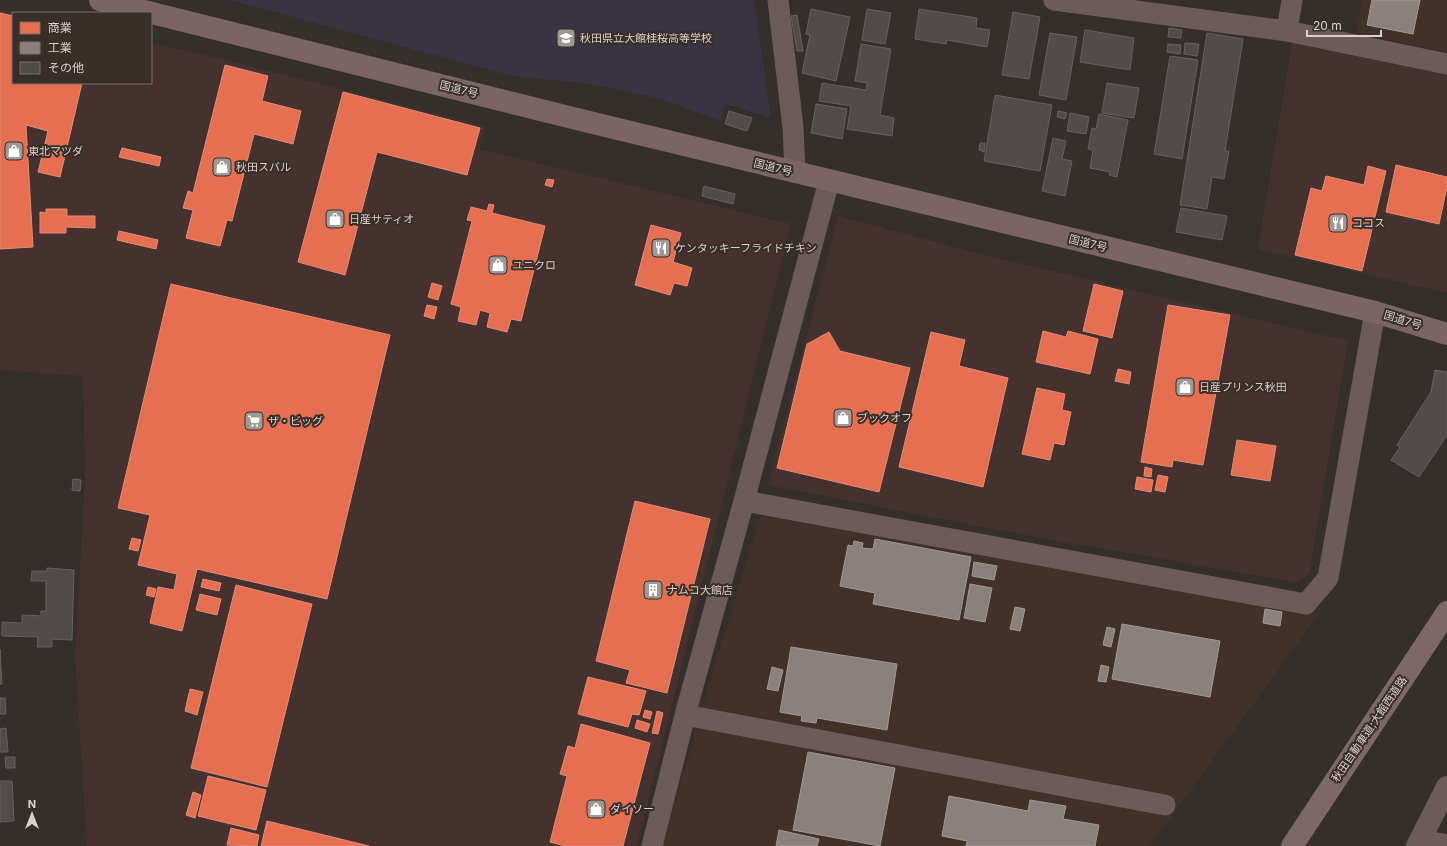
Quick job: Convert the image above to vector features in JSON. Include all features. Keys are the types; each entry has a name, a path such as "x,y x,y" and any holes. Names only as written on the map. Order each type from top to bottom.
{"highway":[{"name":"国道7号","path":"100,0 149,12"},
{"name":"国道7号","path":"152,13 829,181 1375,312 1447,334"},
{"name":"秋田自動車道;大館西道路","path":"1292,846 1447,612"},
{"path":"1279,846 1351,755"}],"street":[{"path":"778,0 793,127 796,172"},
{"path":"1054,0 1288,30 1447,64"},
{"path":"1288,30 1292,0"},
{"path":"652,846 685,715 744,501 829,181"},
{"path":"744,501 1306,604 1328,578 1375,312"},
{"path":"685,715 1165,805"},
{"path":"1447,787 1419,843 1447,845"}],"shaded area":[{"name":"秋田県立大館桂桜高等学校","path":"230,0 754,0 771,118 725,104 720,121 662,99 592,84 513,76"},
{"path":"1363,0 1447,0 1447,52 1356,33"},
{"path":"0,10 12,13 12,84 152,84 152,43 218,58 485,126 479,149 791,224 637,846 87,846 75,656 85,477 83,376 0,370"},
{"path":"1293,38 1447,74 1447,293 1258,249"},
{"path":"838,216 988,256 1348,341 1309,574 1295,582 1003,531 768,485"},
{"path":"761,516 1319,614 1150,846 663,846 714,667"}],"building: 商業":[{"name":"東北マツダ","path":"0,13 12,16 12,84 82,84 60,177 38,172 48,131 26,125 33,247 0,249"},
{"name":"秋田スバル","path":"225,65 268,76 262,101 301,111 293,144 254,134 232,221 227,220 220,246 186,238 193,210 183,208 188,191 193,193"},
{"name":"日産サティオ","path":"343,92 480,128 467,175 377,152 345,275 298,262"},
{"path":"122,148 161,157 159,166 119,157"},
{"path":"1396,165 1447,177 1447,187 1439,224 1386,212"},
{"name":"ココス","path":"1368,166 1386,171 1362,271 1295,255 1311,188 1322,191 1326,176 1364,185"},
{"path":"547,179 554,180 552,187 545,185"},
{"name":"ユニクロ","path":"489,204 494,205 492,213 545,226 521,321 511,319 507,332 487,327 490,313 480,310 476,325 458,321 461,307 451,304 472,221 467,220 471,207 487,211"},
{"path":"46,209 67,209 67,216 95,216 95,228 66,227 66,233 40,233 40,212 46,213"},
{"name":"ケンタッキーフライドチキン","path":"651,225 681,233 673,262 692,268 687,286 674,283 670,295 635,285"},
{"path":"119,231 158,240 156,249 117,240"},
{"path":"432,283 442,286 438,300 428,297"},
{"name":"ザ・ビッグ","path":"171,284 390,335 327,599 197,569 182,631 150,623 158,587 174,590 177,574 138,565 150,515 118,508"},
{"path":"1094,284 1123,291 1112,338 1083,331"},
{"path":"427,305 437,307 434,319 424,316"},
{"name":"日産プリンス秋田","path":"1168,305 1230,315 1203,465 1173,460 1172,467 1141,462"},
{"path":"1043,331 1066,337 1068,331 1098,339 1090,374 1036,362"},
{"name":"ブックオフ","path":"829,332 840,351 910,368 879,492 777,468 807,344"},
{"path":"931,332 965,340 959,366 1008,378 983,487 899,467"},
{"path":"1118,369 1131,372 1129,384 1115,381"},
{"path":"1037,388 1065,394 1062,410 1071,412 1064,445 1054,443 1050,460 1022,454"},
{"path":"1237,440 1276,446 1270,481 1231,475"},
{"path":"1145,467 1152,469 1151,477 1144,476"},
{"path":"1158,475 1168,477 1165,492 1155,490"},
{"path":"1137,477 1153,480 1151,492 1135,489"},
{"name":"ナムコ大館店","path":"635,501 710,519 667,693 626,683 630,670 596,661"},
{"path":"132,538 141,540 138,551 129,549"},
{"path":"203,579 221,583 219,591 201,587"},
{"path":"236,585 312,604 267,787 191,768"},
{"path":"148,587 156,589 154,597 146,595"},
{"path":"200,594 221,599 217,615 196,610"},
{"path":"588,677 646,691 639,715 632,714 628,727 578,714"},
{"path":"190,689 203,692 197,715 185,711"},
{"path":"645,710 652,712 650,719 643,717"},
{"path":"657,711 663,713 658,734 652,733"},
{"path":"637,720 650,724 647,732 635,728"},
{"name":"ダイソー","path":"581,724 650,743 623,846 565,846 550,842 567,776 560,774 568,746 575,748"},
{"path":"208,776 266,790 256,830 198,816"},
{"path":"193,792 201,795 195,818 186,815"},
{"path":"267,821 369,846 261,846"},
{"path":"231,828 259,835 257,846 227,845"}],"building: 工業":[{"path":"1372,0 1420,0 1413,34 1367,25"},
{"path":"875,539 971,557 959,620 873,604 875,593 840,586 848,545 853,546 854,541 863,543 862,548 873,549"},
{"path":"974,562 997,566 994,580 972,576"},
{"path":"970,584 992,588 985,622 964,618"},
{"path":"1015,607 1025,609 1020,631 1010,629"},
{"path":"1265,609 1282,612 1280,626 1263,623"},
{"path":"1122,624 1220,641 1210,697 1112,679"},
{"path":"1107,627 1115,629 1111,647 1103,645"},
{"path":"791,647 897,664 887,730 817,718 816,723 801,721 802,716 780,712"},
{"path":"1101,665 1109,667 1106,682 1098,681"},
{"path":"772,667 783,670 778,691 767,689"},
{"path":"808,752 895,768 880,846 793,830"},
{"path":"949,796 1028,811 1030,800 1066,806 1063,819 1099,825 1095,846 966,846 967,841 942,836"},
{"path":"779,830 819,839 817,846 776,846"}],"building: その他":[{"path":"811,9 850,17 836,81 802,73 810,35 806,34"},
{"path":"867,9 891,13 885,44 862,40"},
{"path":"919,9 977,18 976,28 990,30 987,47 947,40 946,44 915,39"},
{"path":"1013,12 1040,17 1029,79 1002,75"},
{"path":"797,15 803,51 797,51 791,16"},
{"path":"1169,28 1182,30 1181,38 1168,37"},
{"path":"1085,30 1134,38 1130,70 1080,62"},
{"path":"1050,33 1077,37 1066,100 1039,95"},
{"path":"1207,33 1243,39 1225,151 1229,151 1224,179 1212,177 1207,209 1180,205"},
{"path":"1185,43 1199,44 1197,56 1184,54"},
{"path":"861,44 891,49 880,115 894,118 892,136 847,129 851,106 819,101 822,83 866,90 867,83 855,81"},
{"path":"1168,44 1181,45 1180,54 1167,52"},
{"path":"1170,56 1198,60 1182,159 1154,154"},
{"path":"1107,83 1139,88 1134,118 1102,113"},
{"path":"995,95 1052,105 1040,171 984,161"},
{"path":"816,104 847,109 842,139 811,133"},
{"path":"729,111 752,118 747,131 725,124"},
{"path":"1058,111 1067,113 1065,119 1057,117"},
{"path":"1070,113 1089,117 1086,134 1067,131"},
{"path":"1099,114 1128,120 1117,177 1109,175 1110,172 1090,168 1093,150 1088,149 1092,128 1096,129"},
{"path":"1053,138 1066,141 1062,159 1072,161 1065,196 1042,191"},
{"path":"980,143 985,143 984,152 979,150"},
{"path":"704,186 735,194 733,204 702,196"},
{"path":"1181,208 1227,216 1222,240 1176,232"},
{"path":"1435,370 1447,372 1447,435 1419,477 1391,460 1400,447 1397,445 1431,392"},
{"path":"73,479 81,480 80,491 72,490"},
{"path":"47,568 74,570 72,640 52,639 52,647 37,647 38,637 2,636 2,622 22,623 22,615 41,616 41,611 46,611 46,581 31,581 32,571 47,571"},
{"path":"0,649 2,684 0,684"},
{"path":"0,698 5,698 6,714 0,714"},
{"path":"6,728 8,752 0,752 0,729"},
{"path":"5,757 15,757 15,768 6,768"},
{"path":"0,781 12,781 14,821 0,822"}],"place":[{"name":"秋田県立大館桂桜高等学校","path":"566,38"},
{"name":"東北マツダ","path":"14,151"},
{"name":"秋田スバル","path":"222,167"},
{"name":"日産サティオ","path":"335,219"},
{"name":"ココス","path":"1338,223"},
{"name":"ケンタッキーフライドチキン","path":"661,248"},
{"name":"ユニクロ","path":"498,265"},
{"name":"日産プリンス秋田","path":"1185,387"},
{"name":"ブックオフ","path":"843,418"},
{"name":"ザ・ビッグ","path":"254,421"},
{"name":"ナムコ大館店","path":"653,590"},
{"name":"ダイソー","path":"596,809"}]}
